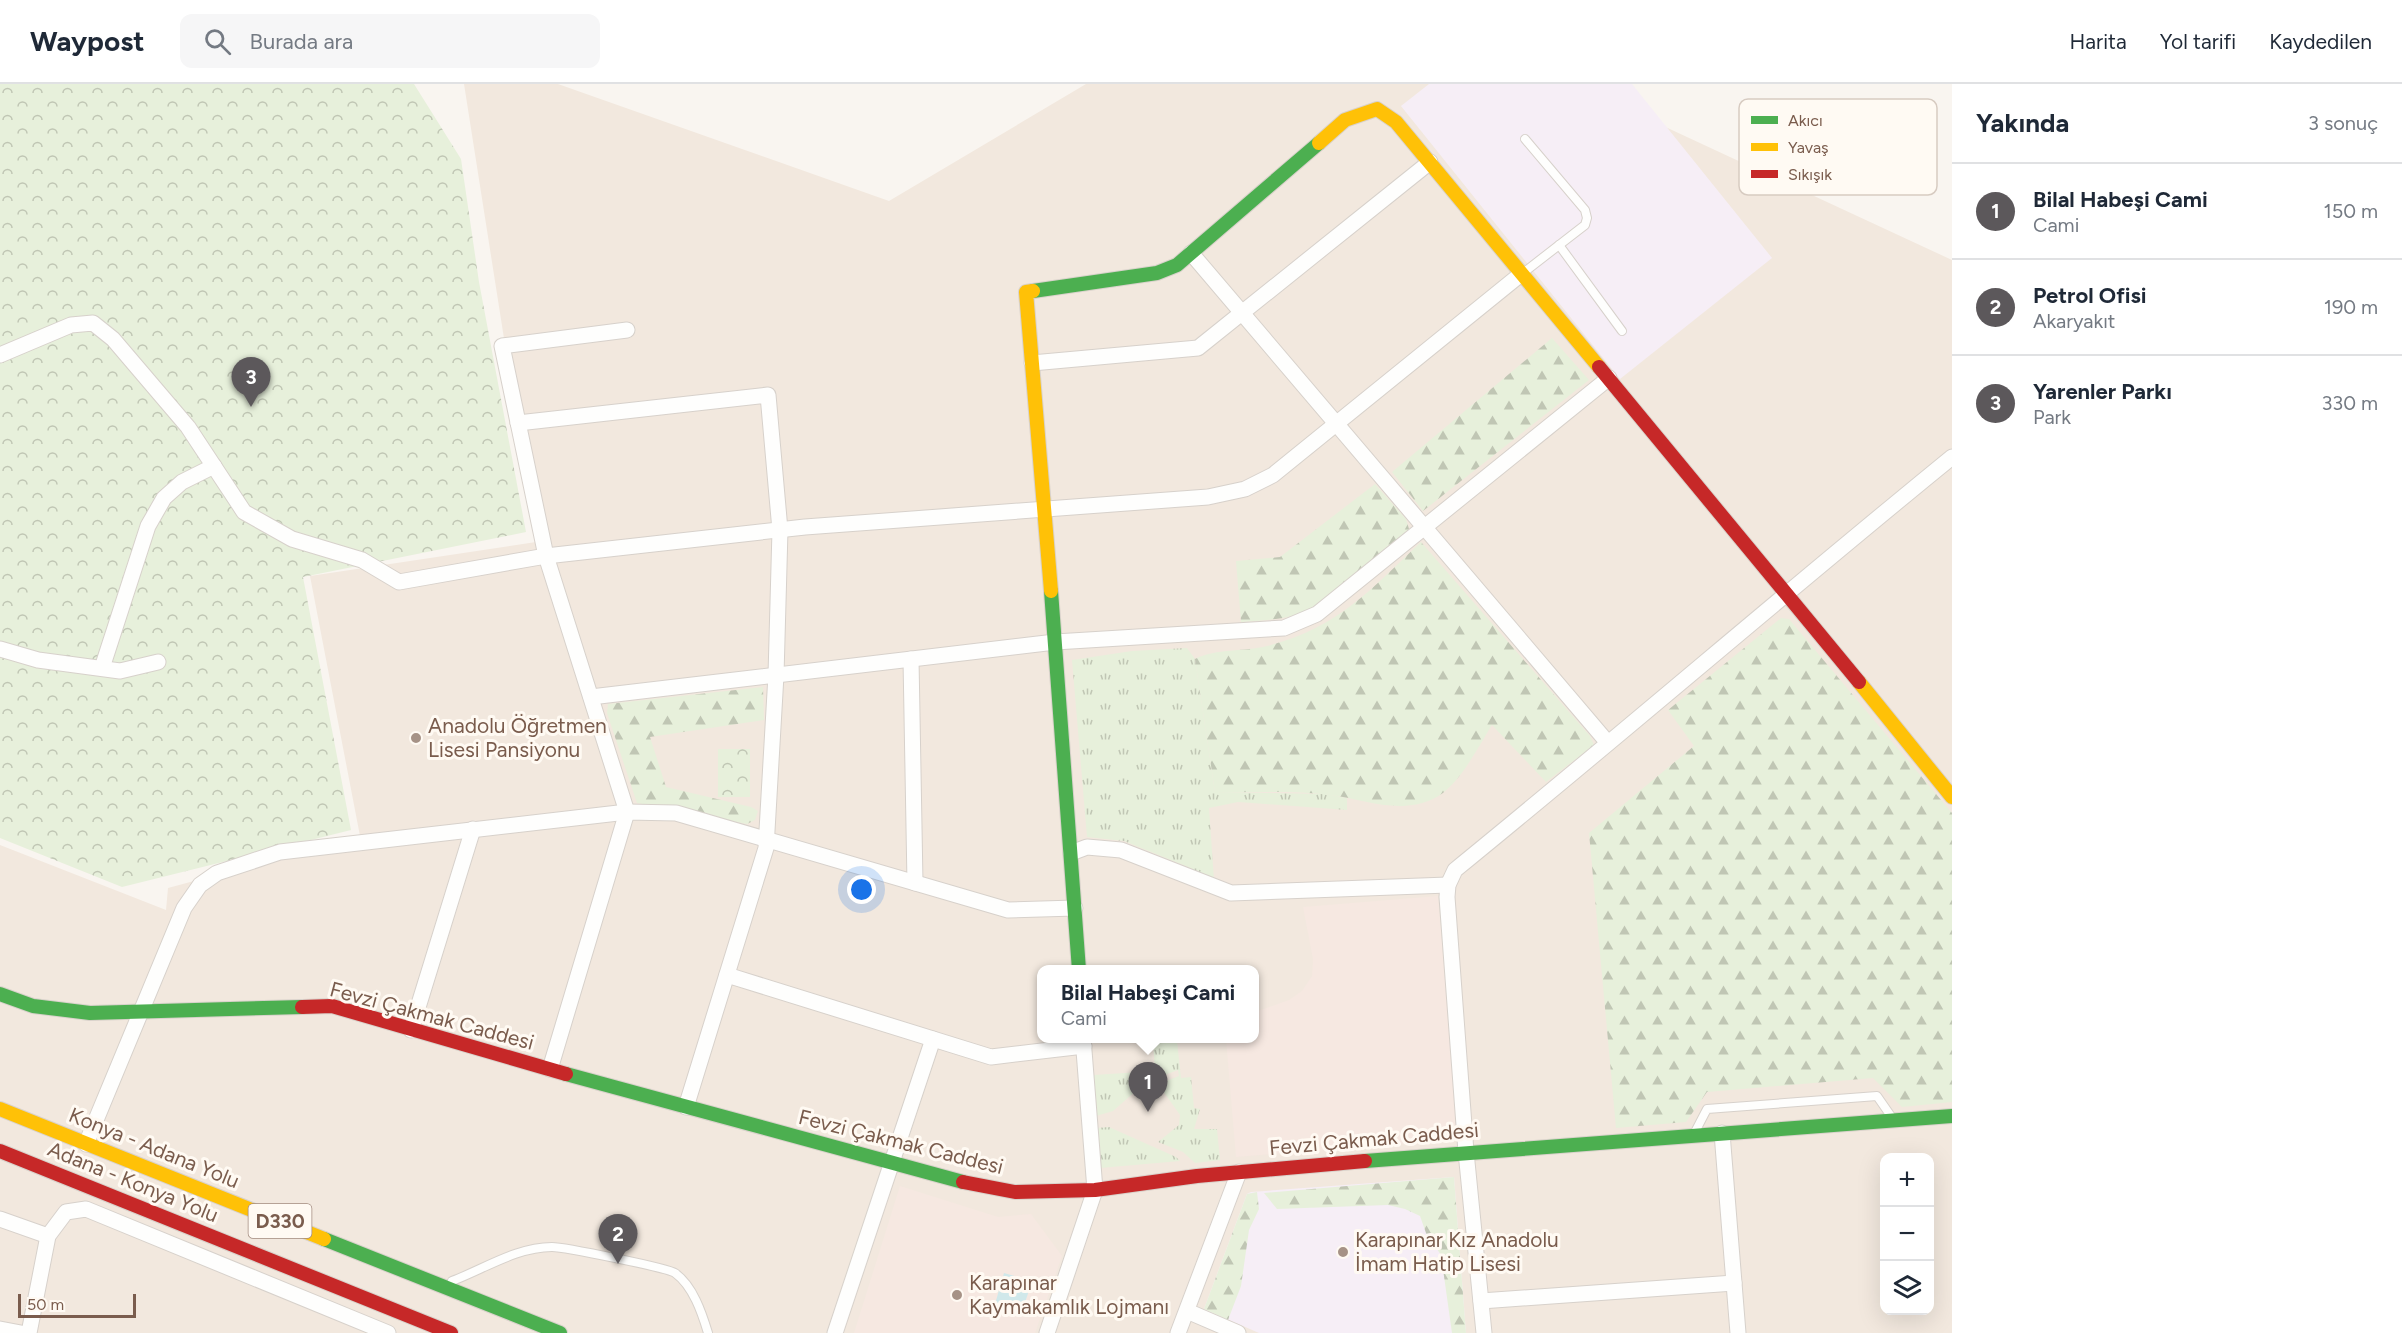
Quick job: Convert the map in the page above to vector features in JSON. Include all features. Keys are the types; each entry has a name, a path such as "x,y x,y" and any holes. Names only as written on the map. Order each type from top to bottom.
{"main road":[{"path":"1079,965 1026,292 1157,273 1177,265 1345,120 1368,110 1377,109 1396,122 1786,592 1952,797"},
{"name":"Fevzi Çakmak Caddesi","path":"0,994 33,1006 90,1013 332,1006 889,1163 957,1181 1015,1192 1095,1190 1239,1172 1466,1152 1952,1116"},
{"name":"Konya - Adana Yolu","path":"0,1109 560,1333"},
{"name":"Adana - Konya Yolu","path":"0,1151 451,1333"}],"street":[{"path":"1032,363 1198,348 1430,162"},
{"path":"1191,253 1608,743"},
{"path":"0,355 70,325 93,323 113,339 188,427 244,512 255,521 292,539 362,560 399,582 546,556 780,530 1208,497 1245,489 1273,474 1521,274"},
{"path":"550,1069 627,812 546,556 502,346 627,330"},
{"path":"591,697 1055,642 1284,628 1317,614 1609,378"},
{"path":"518,423 768,395 780,530 776,675 766,841 686,1107"},
{"path":"1484,1333 1466,1152 1448,885 1455,870 1786,592 1952,457"},
{"path":"102,668 148,526 164,498 182,482 214,466"},
{"path":"0,649 38,660 120,670 158,662"},
{"path":"911,659 915,883"},
{"path":"86,1144 184,908 200,885 217,873 280,852 627,812 676,813 1008,910 1075,908"},
{"path":"411,1030 473,829"},
{"path":"1071,852 1087,847 1120,850 1231,893 1448,885"},
{"path":"727,975 991,1057 1077,1043"},
{"path":"835,1333 889,1163 933,1039"},
{"path":"1047,1333 1095,1190 1083,1043"},
{"path":"1722,1133 1738,1333"},
{"path":"1178,1333 1239,1172"},
{"path":"29,1333 48,1236 66,1212 86,1209 388,1333"},
{"path":"0,1219 48,1236"},
{"path":"1481,1302 1734,1283"},
{"path":"1186,1311 1238,1333"},
{"path":"0,1329 21,1333"}],"lane":[{"path":"1521,274 1585,225 1587,214 1525,139"},
{"path":"1559,245 1622,331"},
{"path":"1693,1135 1707,1109 1878,1096 1894,1120"},
{"path":"441,1285 504,1257 552,1247 674,1273 699,1304 708,1333"}],"shaded area":[{"path":"464,84 558,84 889,201 1086,84 1573,84 1739,161 1739,195 1812,195 1952,260 1952,1333 0,1333 0,845 166,910 168,888 360,836 310,576 536,542"},
{"path":"1429,84 1632,84 1772,258 1620,379 1401,106"},
{"path":"1438,896 1459,1139 1236,1157 1226,1043 1259,1043 1259,1011 1289,1000 1302,991 1312,976 1313,959 1303,907"},
{"name":"Karapınar Kız Anadolu İmam Hatip Lisesi","path":"1454,1177 1466,1333 1259,1333 1204,1309 1247,1194"},
{"name":"Karapınar Kaymakamlık Lojmanı","path":"900,1186 998,1217 1031,1214 1062,1256 1035,1333 854,1333"}],"green space":[{"path":"0,84 414,84 461,159 479,282 526,532 303,577 351,830 122,887 0,838"},
{"path":"1552,338 1589,380 1423,511 1392,472"},
{"path":"1375,484 1406,519 1409,529 1314,607 1288,617 1241,622 1236,561 1280,557"},
{"path":"1421,542 1590,736 1594,745 1546,782 1492,725 1467,766 1451,786 1433,799 1407,806 1394,806 1316,793 1215,792 1195,659 1212,653 1267,646 1314,629 1369,591"},
{"path":"1781,618 1789,619 1952,813 1952,1102 1902,1107 1873,1078 1707,1092 1686,1122 1616,1128 1589,833 1694,746 1668,710"},
{"path":"1187,648 1195,659 1215,792 1326,794 1347,798 1347,810 1238,802 1209,808 1214,880 1124,841 1087,837 1072,660 1132,651"},
{"path":"763,687 764,720 650,737 666,787 751,807 758,811 755,820 747,824 637,803 607,713 608,704"},
{"path":"718,749 750,749 750,797 718,797"},
{"path":"1153,1043 1177,1043 1181,1078 1191,1077 1194,1108 1200,1109 1194,1129 1217,1129 1220,1160 1195,1163 1183,1152 1158,1142 1179,1125 1180,1115 1158,1084 1179,1076 1178,1070 1146,1082 1113,1111 1096,1116 1094,1075 1155,1071"},
{"path":"1109,1127 1176,1157 1180,1161 1100,1168 1097,1128"},
{"path":"1454,1177 1466,1333 1452,1333 1441,1255 1426,1233 1420,1216 1388,1205 1277,1209 1264,1193"},
{"path":"1257,1192 1259,1209 1249,1230 1241,1286 1228,1320 1204,1309 1247,1194"}],"water":[{"path":"1004,1273 1032,1281 1022,1312 995,1304"}],"traffic: fast":[{"path":"1033,291 1157,273 1177,265 1319,143"},
{"path":"1051,591 1079,965"},
{"path":"0,994 33,1006 90,1013 302,1007"},
{"path":"566,1074 963,1182"},
{"path":"1365,1161 1952,1116"},
{"path":"324,1239 560,1333"}],"traffic: slow":[{"path":"1319,143 1345,120 1377,109 1396,122 1599,367"},
{"path":"1033,291 1026,292 1051,591"},
{"path":"1859,682 1952,797"},
{"path":"0,1109 324,1239"}],"traffic: jam":[{"path":"1599,367 1859,682"},
{"path":"302,1007 332,1006 566,1074"},
{"path":"0,1151 451,1333"},
{"path":"963,1182 1015,1192 1095,1190 1197,1176 1365,1161"}],"place":[{"name":"Yarenler Parkı","path":"251,407"},
{"name":"Anadolu Öğretmen Lisesi Pansiyonu","path":"416,738"},
{"name":"Bilal Habeşi Cami","path":"1148,1112"},
{"name":"Karapınar Kız Anadolu İmam Hatip Lisesi","path":"1343,1252"},
{"name":"Petrol Ofisi","path":"618,1264"},
{"name":"Karapınar Kaymakamlık Lojmanı","path":"957,1295"}]}
